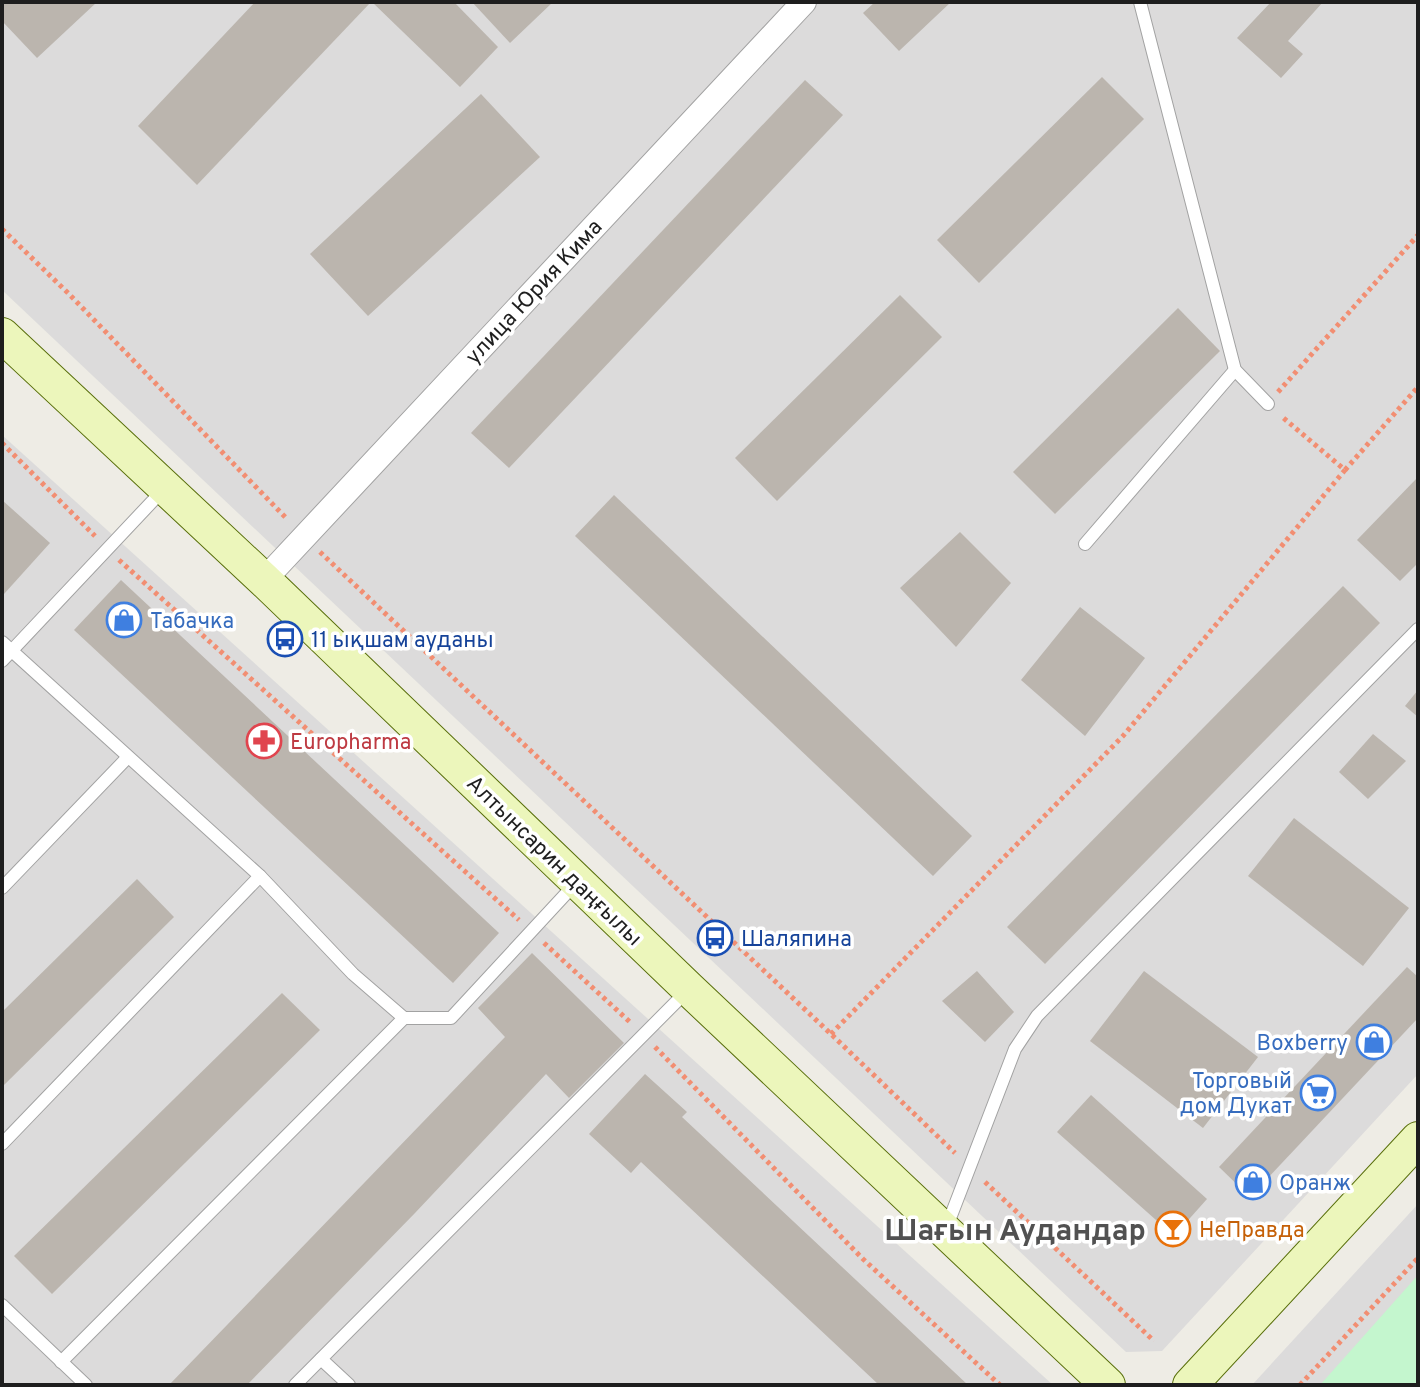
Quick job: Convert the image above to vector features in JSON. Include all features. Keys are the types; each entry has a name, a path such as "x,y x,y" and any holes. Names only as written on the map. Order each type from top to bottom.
{"main road":[{"name":"Алтынсарин даңғылы","path":"2,335 264,580 689,989 1108,1385"},
{"path":"1190,1385 1418,1139"}],"street":[{"name":"улица Юрия Кима","path":"264,580 804,2"}],"lane":[{"path":"1140,2 1235,370 1268,404"},
{"path":"1085,544 1235,370"},
{"path":"2,661 7,647 165,488"},
{"path":"945,1229 1015,1049 1037,1016 1418,629"},
{"path":"7,647 260,876 353,974 404,1018 451,1018 577,881"},
{"path":"2,888 128,757"},
{"path":"2,1144 260,876"},
{"path":"295,1385 689,989"},
{"path":"61,1362 404,1018"},
{"path":"2,1305 86,1385"},
{"path":"321,1359 349,1385"}],"path":[{"path":"2,229 303,536 1154,1341"},
{"path":"1345,470 1268,404 1418,235"},
{"path":"831,1034 1123,736 1418,387"},
{"path":"2,443 107,549 644,1035 863,1259 1000,1385"},
{"path":"1300,1385 1418,1258"}],"shaded area":[{"path":"2,2 1418,2 1418,1074 1162,1351 1126,1352 2,290"},
{"path":"2,435 1053,1385 2,1385"},
{"path":"1418,1204 1418,1385 1252,1385"}],"green space":[{"path":"1418,1275 1418,1385 1320,1385"}],"building":[{"path":"2,2 97,2 37,58 2,21"},
{"path":"255,2 371,2 197,185 138,126"},
{"path":"372,2 454,2 498,47 460,87"},
{"path":"472,2 553,2 510,43"},
{"path":"875,2 951,2 899,51 863,13"},
{"path":"1271,2 1323,2 1288,41 1303,54 1281,78 1237,38"},
{"path":"1102,77 1144,119 979,283 937,240"},
{"path":"805,80 843,115 509,468 471,433"},
{"path":"481,94 540,157 368,316 310,254"},
{"path":"900,295 942,337 777,501 735,458"},
{"path":"1178,308 1220,351 1055,514 1013,472"},
{"path":"1418,477 1418,563 1400,581 1357,540"},
{"path":"614,495 972,836 933,876 575,536"},
{"path":"2,500 50,543 4,594 2,592"},
{"path":"960,532 1011,583 956,647 900,588"},
{"path":"121,580 499,933 453,983 74,630"},
{"path":"1343,586 1380,623 1045,964 1007,927"},
{"path":"1080,607 1145,658 1085,736 1021,680"},
{"path":"1418,690 1418,717 1405,706"},
{"path":"1373,734 1406,761 1368,799 1339,772"},
{"path":"1294,818 1409,908 1363,966 1248,876"},
{"path":"137,879 174,917 2,1087 2,1012"},
{"path":"532,953 624,1043 569,1098 546,1074 247,1385 169,1385 505,1037 478,1008"},
{"name":"Торговый дом Дукат","path":"1407,967 1418,977 1418,1018 1250,1197 1219,1167"},
{"path":"977,971 1014,1012 985,1042 942,1001"},
{"path":"1144,971 1258,1057 1203,1128 1090,1041"},
{"path":"282,993 320,1030 52,1294 14,1256"},
{"path":"645,1074 687,1112 682,1117 968,1385 879,1385 641,1162 631,1173 589,1134"},
{"path":"1091,1095 1207,1199 1174,1236 1057,1132"}],"place":[{"name":"Табачка","path":"124,620"},
{"name":"11 ықшам ауданы","path":"285,639"},
{"name":"Europharma","path":"264,741"},
{"name":"Шаляпина","path":"715,938"},
{"name":"Boxberry","path":"1374,1042"},
{"name":"Торговый дом Дукат","path":"1318,1093"},
{"name":"Оранж","path":"1253,1182"},
{"name":"НеПравда","path":"1173,1229"}],"district":[{"name":"Шағын Аудандар","path":"1015,1230"}]}
